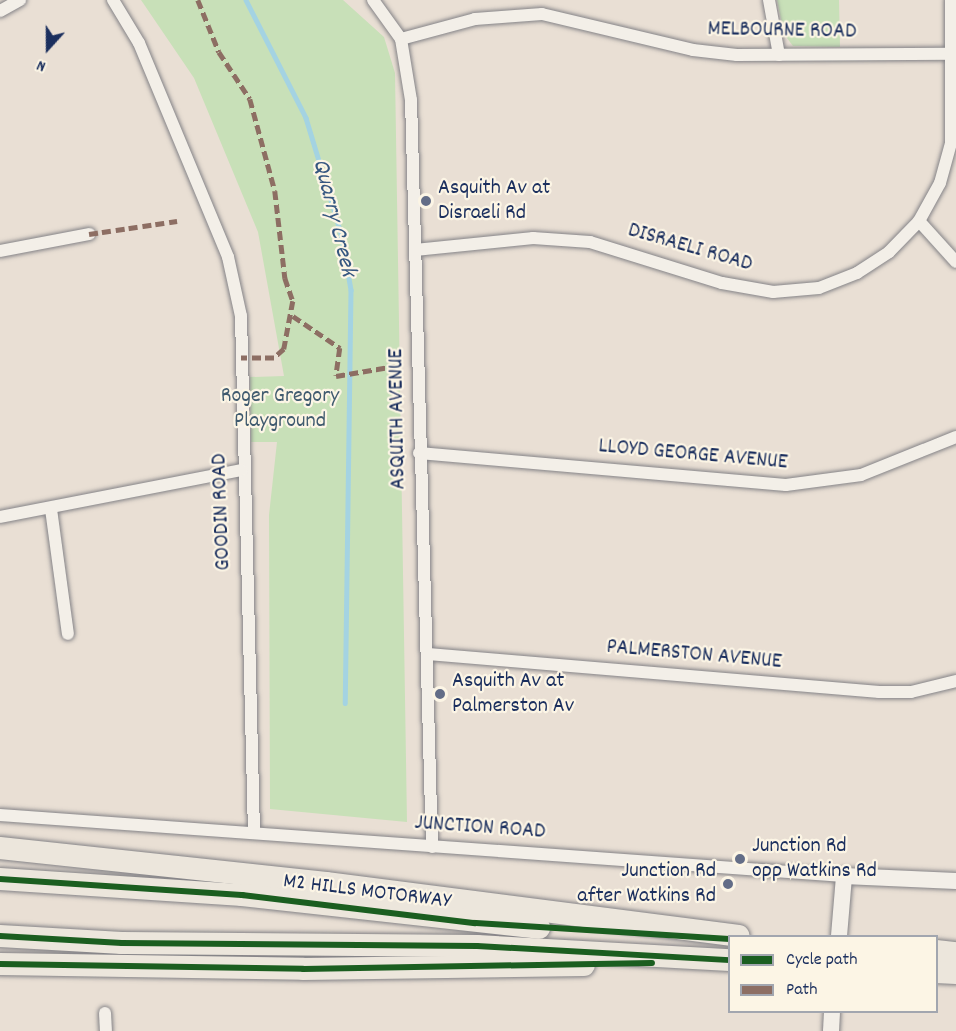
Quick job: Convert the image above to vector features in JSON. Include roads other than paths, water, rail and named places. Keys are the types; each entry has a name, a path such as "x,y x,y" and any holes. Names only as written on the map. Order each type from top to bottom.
{"highway":[{"path":"0,848 291,878 731,935"},
{"name":"M2 HILLS MOTORWAY","path":"0,879 242,895 475,923 728,939"},
{"name":"M2 HILLS MOTORWAY","path":"0,936 132,943 477,946 728,960"},
{"path":"938,951 956,953"},
{"path":"0,964 303,969 728,960"},
{"path":"938,972 956,973"}],"street":[{"path":"0,11 20,0"},
{"name":"GOODIN ROAD","path":"112,0 140,43 228,257 240,316 241,470 254,833"},
{"name":"ASQUITH AVENUE","path":"373,0 401,39 411,100 419,453 428,654 432,847"},
{"path":"542,14 545,0"},
{"path":"769,0 779,55"},
{"name":"DISRAELI ROAD","path":"415,249 533,238 590,242 722,283 773,292 819,288 857,273 889,252 919,221 940,183 951,143 954,54 951,0"},
{"name":"MELBOURNE ROAD","path":"401,39 475,19 542,14 693,50 779,55 954,54"},
{"path":"919,221 956,262"},
{"path":"0,251 89,234"},
{"name":"LLOYD GEORGE AVENUE","path":"419,453 786,485 861,475 956,437"},
{"path":"0,517 51,509 241,470"},
{"path":"51,509 68,634"},
{"name":"PALMERSTON AVENUE","path":"428,654 879,692 911,692 956,681"},
{"name":"JUNCTION ROAD","path":"0,815 844,876 956,881"},
{"path":"839,935 844,876"},
{"path":"105,1013 106,1031"},
{"path":"831,1031 832,1013"}],"waterway":[{"name":"Quarry Creek","path":"246,0 306,118 341,233 351,290 345,703"}],"place":[{"name":"Asquith Av at Disraeli Rd","path":"426,201"},
{"name":"Asquith Av at Palmerston Av","path":"440,694"},
{"name":"Junction Rd opp Watkins Rd","path":"740,859"},
{"name":"Junction Rd after Watkins Rd","path":"728,884"}],"park label":[{"name":"Roger Gregory Playground","path":"280,408"}]}
